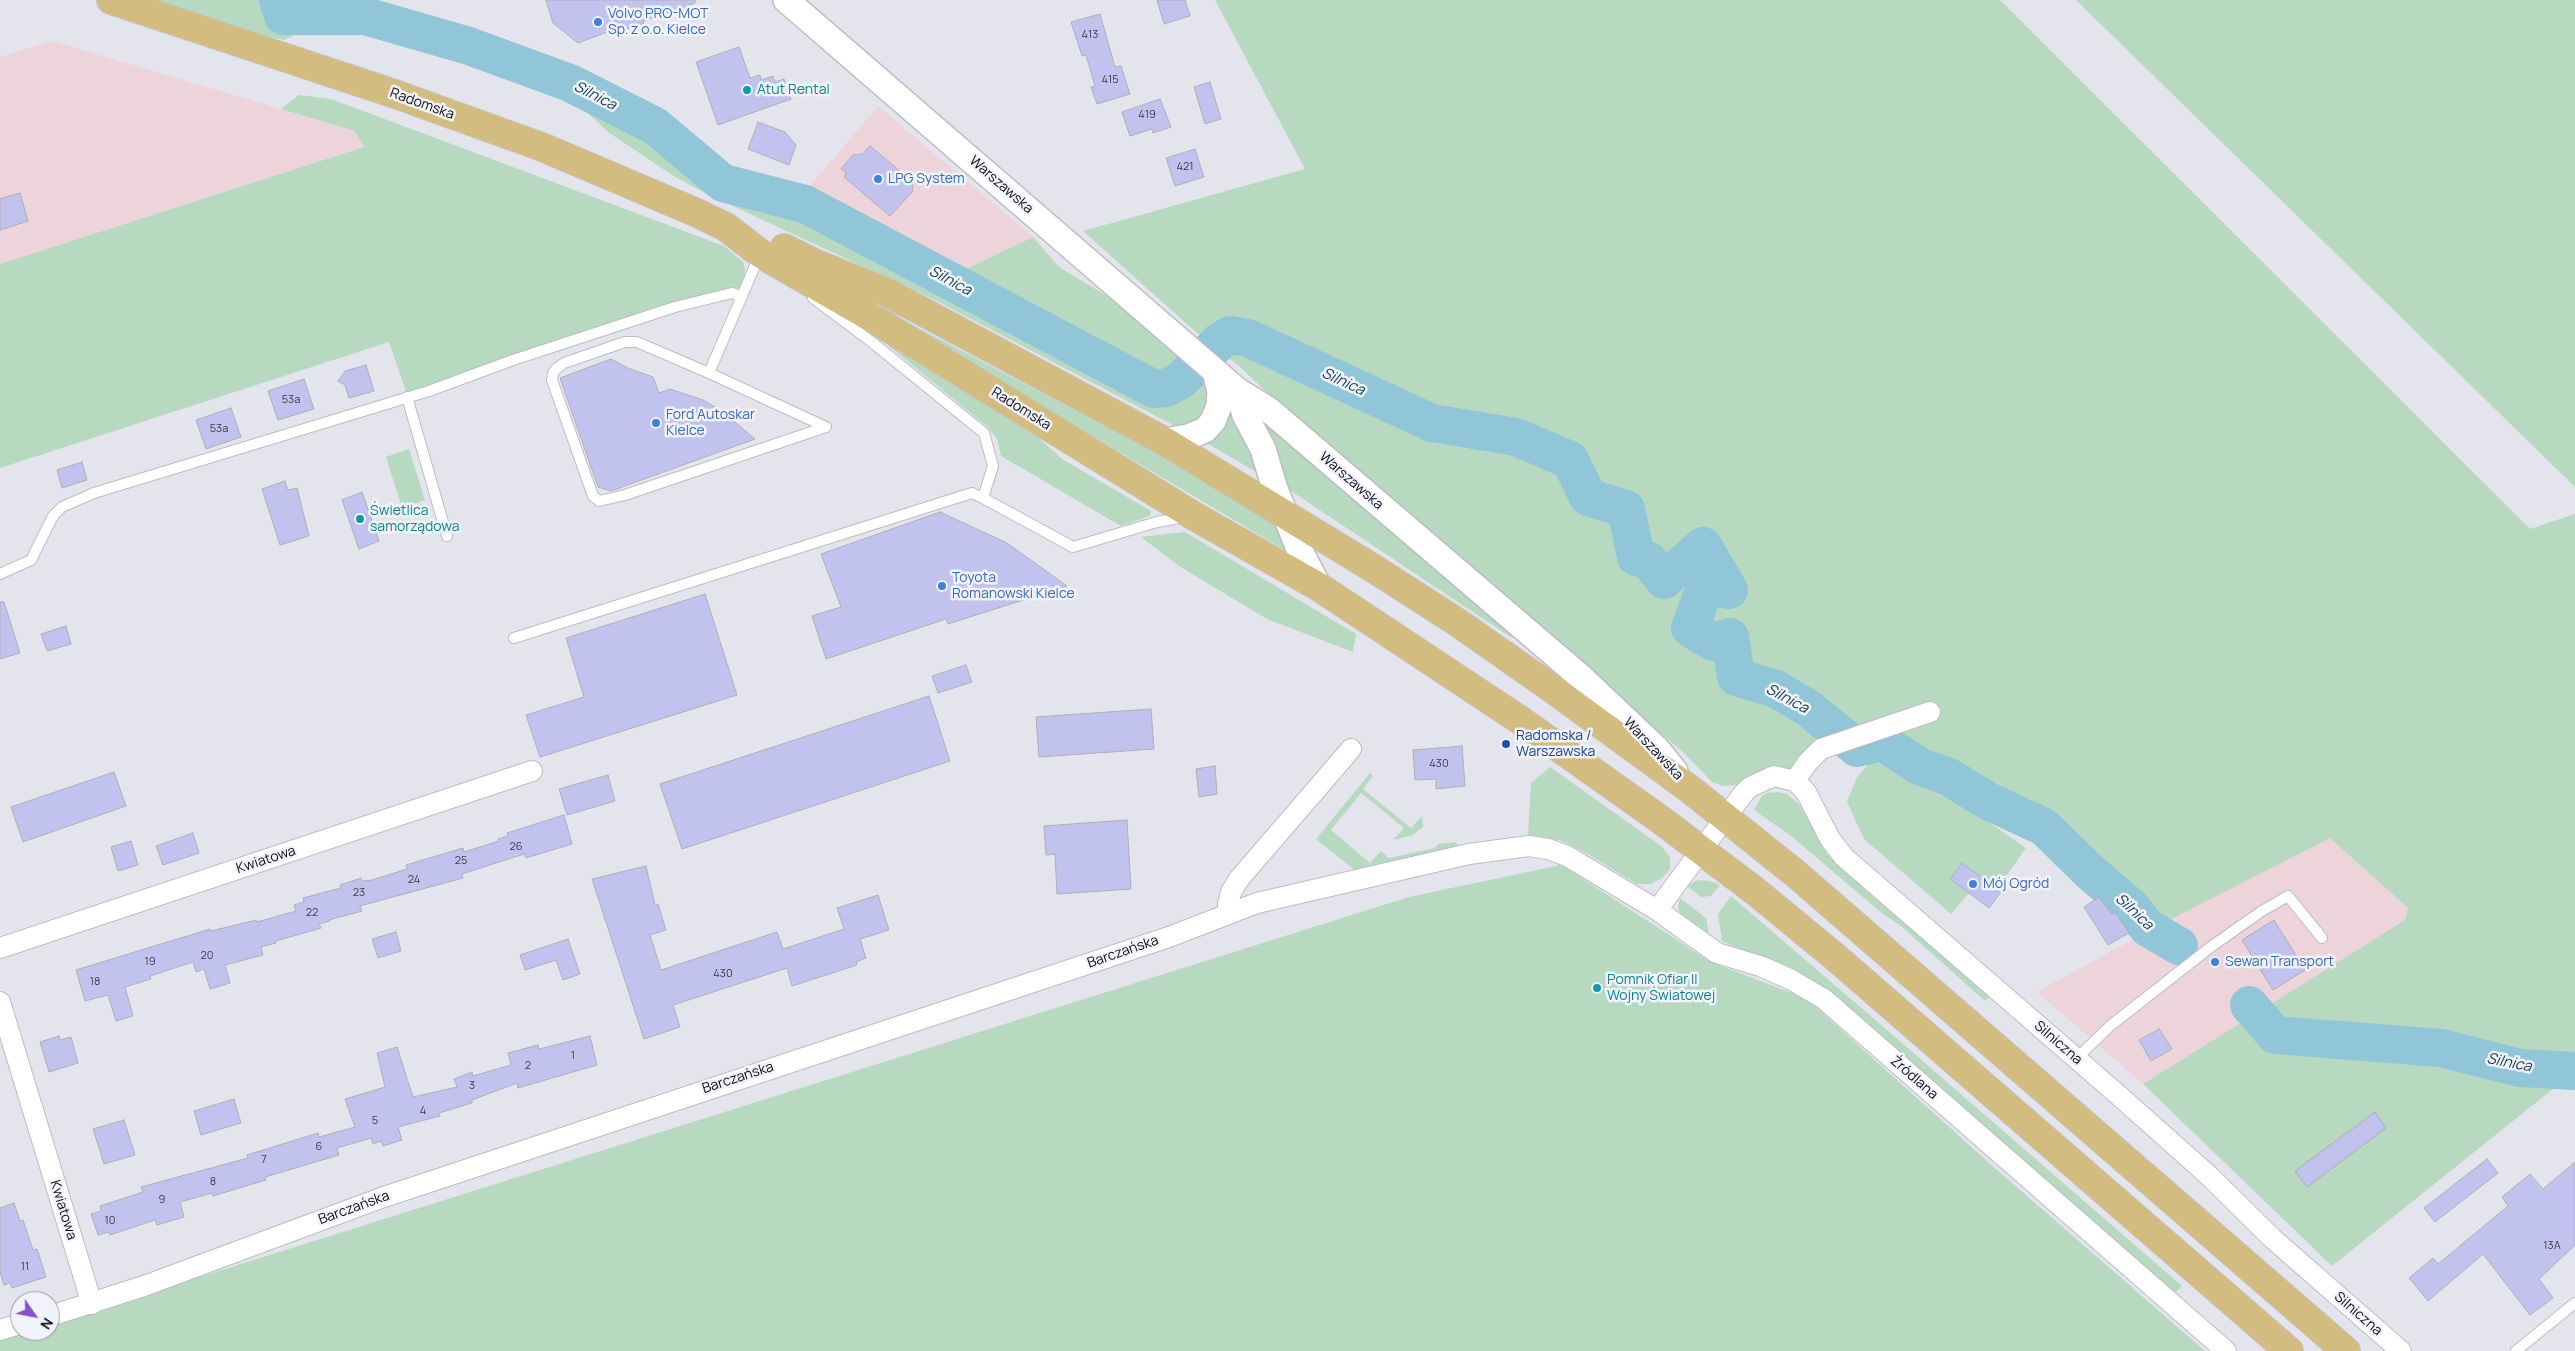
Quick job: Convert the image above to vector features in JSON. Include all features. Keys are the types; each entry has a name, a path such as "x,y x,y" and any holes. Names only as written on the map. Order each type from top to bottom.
{"main road":[{"name":"Radomska","path":"111,0 396,94 542,147 644,189 726,227 768,239 814,263 886,292 1164,441"},
{"name":"Radomska","path":"726,227 766,257 884,325 1194,516 1319,587"},
{"name":"Warszawska","path":"1164,441 1284,512 1460,624 1691,790"},
{"path":"1319,587 1452,674 1701,850 1834,956 2289,1351"},
{"path":"1691,790 1832,904 2346,1351"}],"street":[{"name":"Warszawska","path":"786,0 1238,391 1269,410 1582,678 1658,750 1691,790"},
{"path":"1164,441 1188,437 1205,430 1213,421 1219,406 1220,392 1216,371"},
{"path":"1238,391 1245,415 1264,449 1275,489 1299,549 1319,587"},
{"path":"1657,910 1735,801 1750,787 1774,776 1795,781 1807,763 1821,749 1930,712"},
{"path":"1229,914 1228,904 1231,892 1239,879 1351,749"},
{"name":"Kwiatowa","path":"0,948 532,771"},
{"name":"Silniczna","path":"1795,781 1806,792 1830,839 1844,858 2207,1174 2272,1238 2401,1351"},
{"name":"Barczańska","path":"60,1313 92,1304 381,1198 651,1106 955,1008 1257,903 1469,854 1529,846 1548,849 1567,856"},
{"name":"Źródlana","path":"1567,856 1657,910 1717,953 1760,966 1790,979 1824,999 2226,1351"},
{"name":"Kwiatowa","path":"0,1002 92,1304"}],"lane":[{"path":"708,373 742,297 766,257 797,286 873,343 984,433 993,466 983,498"},
{"path":"0,574 31,560 53,516 62,507 94,493 407,397 675,308 732,293 742,297"},
{"path":"625,342 637,342 708,373 826,427 625,495 599,501 593,496 552,380 556,369 564,363 625,342"},
{"path":"407,397 447,536"},
{"path":"514,638 972,493 1073,547 1157,522 1194,516"},
{"path":"2076,1059 2110,1026 2212,946 2262,911 2288,896 2322,938"},
{"path":"2516,1351 2575,1303"}],"shaded area":[{"path":"52,41 355,131 364,147 0,264 0,57"},
{"path":"878,106 1033,237 960,272 812,197 808,188"},
{"name":"Sewan Transport","path":"2330,837 2408,908 2405,920 2143,1084 2037,992 2148,931"}],"green space":[{"path":"157,0 328,0 331,5 327,25 304,31 284,40 228,28"},
{"path":"1215,0 2000,0 2530,529 2575,514 2575,1079 2569,1076 2332,1266 2143,1084 2405,920 2408,908 2330,838 2148,931 2085,876 2029,836 1869,751 1860,737 1794,769 1774,768 1757,772 1737,785 1723,786 1712,782 1684,753 1288,412 1238,365 1197,333 1083,231 1305,169"},
{"path":"2076,0 2575,0 2575,487"},
{"path":"574,88 596,94 637,112 687,140 718,165 763,185 812,197 960,272 1033,237 1059,267 1107,296 1177,354 1178,359 1206,384 1209,394 1206,408 1196,421 1187,425 1173,425 931,298 709,195 675,177 608,132 576,102"},
{"path":"299,95 331,99 724,246 744,263 746,286 408,397 389,342 0,468 0,264 364,147 355,131 281,109"},
{"path":"907,322 1145,447 1236,498 1272,522 1281,532 1288,552 905,325"},
{"path":"883,341 1005,413 1039,438 1062,459 1151,511 1150,516 1121,526 1001,456 997,439 989,428"},
{"path":"1230,409 1240,422 1261,475 1205,442 1217,436"},
{"path":"1259,417 1510,632 1512,638 1285,487"},
{"path":"409,449 425,500 402,508 386,457"},
{"path":"1185,532 1356,634 1353,652 1267,619 1179,566 1141,537"},
{"path":"1872,760 1971,810 2026,848 1997,889 1962,863 1950,879 1969,893 1951,914 1864,839 1847,802 1857,777"},
{"path":"1550,767 1661,846 1670,857 1670,869 1662,878 1651,884 1637,884 1586,853 1559,840 1528,837 1531,783"},
{"path":"1370,773 1373,776 1363,789 1411,828 1422,816 1423,827 1413,835 1393,840 1404,828 1361,793 1331,830 1370,863 1381,851 1389,858 1435,848 1438,844 1456,842 1458,846 1356,871 1316,839"},
{"path":"1778,792 1787,794 1799,804 1827,854 1989,997 1985,1001 1901,926 1883,914 1791,836 1754,810 1761,797 1767,793"},
{"path":"1561,865 1711,962 1807,999 1989,1163 2205,1351 0,1351 0,1340 10,1337 10,1341 60,1341 60,1321 1409,897"},
{"path":"1698,880 1710,881 1720,885 1711,896 1701,897 1687,886"},
{"path":"1731,896 2182,1286 2175,1293 2074,1206 1763,959 1722,941 1718,914"},
{"path":"1680,898 1706,918 1710,939 1680,914 1678,907"}],"building":[{"name":"Volvo PRO-MOT Sp. z o.o. Kielce","path":"546,0 695,0 695,3 609,35 607,32 578,43 553,23"},
{"path":"1157,0 1185,0 1190,16 1164,24"},
{"path":"1100,14 1115,67 1121,66 1130,94 1097,104 1091,87 1095,86 1086,55 1082,56 1071,22"},
{"name":"Atut Rental","path":"739,47 750,78 760,75 761,80 773,76 775,82 784,79 791,99 718,125 696,62"},
{"path":"1210,82 1221,119 1205,124 1194,87"},
{"path":"1160,99 1171,127 1153,133 1152,129 1130,136 1122,112"},
{"path":"758,122 785,132 796,145 789,165 748,149"},
{"name":"LPG System","path":"870,146 912,181 913,191 890,216 844,177 846,173 841,169 853,155 863,154"},
{"path":"1195,149 1204,177 1175,186 1166,158"},
{"path":"20,193 28,221 0,230 0,199"},
{"name":"Ford Autoskar Kielce","path":"611,359 628,368 653,377 659,393 670,389 703,400 722,411 755,439 611,491 598,487 560,378"},
{"path":"366,365 374,391 349,398 345,385 338,381 345,371"},
{"path":"304,379 314,409 278,420 268,391"},
{"path":"231,408 241,437 206,449 196,420"},
{"path":"82,462 87,480 62,488 57,470"},
{"path":"285,481 288,490 297,488 309,536 280,545 262,489"},
{"name":"Świetlica samorządowa","path":"362,492 379,541 359,549 342,500"},
{"name":"Toyota Romanowski Kielce","path":"940,512 1007,543 1067,586 948,624 946,619 826,659 812,616 841,607 821,554"},
{"path":"705,594 737,695 540,757 526,715 584,697 566,638"},
{"path":"0,602 4,602 20,653 0,659"},
{"path":"66,626 71,644 47,651 41,634"},
{"path":"966,665 972,682 938,693 932,676"},
{"path":"929,696 950,761 682,849 660,784"},
{"path":"1151,709 1154,749 1039,757 1036,717"},
{"path":"1462,746 1465,786 1436,789 1436,779 1415,780 1413,750"},
{"path":"1215,766 1217,794 1199,797 1196,769"},
{"path":"114,772 126,806 23,842 11,807"},
{"path":"608,775 615,801 567,815 559,789"},
{"path":"564,815 572,844 526,858 524,854 462,874 463,878 360,906 362,911 319,924 321,928 261,947 263,955 225,965 230,983 210,989 204,969 196,972 193,962 150,976 151,979 125,987 133,1016 116,1021 108,995 85,1001 76,970 210,929 211,931 256,920 257,922 296,911 294,905 304,902 303,898 341,888 340,885 361,878 362,881 372,880 407,869 406,865 463,848 464,852 499,841 498,839 508,836 507,833"},
{"path":"1127,820 1131,889 1057,894 1055,854 1046,855 1044,826"},
{"path":"193,833 199,853 163,865 156,846"},
{"path":"131,841 138,865 118,871 111,847"},
{"name":"Mój Ogród","path":"1962,863 2001,892 1989,908 1950,879"},
{"path":"646,866 655,905 658,904 666,930 650,935 661,970 777,932 783,949 844,929 837,908 878,895 889,930 860,939 866,958 856,962 857,965 792,986 787,968 673,1005 680,1027 644,1039 592,879"},
{"path":"2099,897 2112,914 2115,912 2129,933 2108,945 2084,907"},
{"path":"2274,920 2305,970 2273,990 2242,940"},
{"path":"396,932 401,951 378,958 372,939"},
{"path":"568,939 580,974 563,980 556,960 525,970 520,955"},
{"path":"2159,1029 2172,1049 2151,1061 2139,1040"},
{"path":"59,1036 60,1040 71,1037 78,1063 49,1072 40,1042"},
{"path":"590,1036 597,1065 518,1088 517,1083 472,1100 472,1103 439,1113 440,1116 398,1127 402,1140 383,1146 381,1141 373,1144 371,1138 337,1148 339,1155 265,1177 266,1180 213,1196 212,1193 180,1202 184,1217 157,1225 155,1220 110,1235 109,1232 98,1235 91,1214 101,1211 100,1206 143,1192 141,1187 248,1158 247,1155 318,1133 319,1137 355,1127 345,1099 385,1087 377,1053 397,1047 413,1097 457,1087 454,1079 472,1072 473,1076 511,1065 508,1053 538,1045 539,1049"},
{"path":"234,1099 241,1123 201,1135 194,1111"},
{"path":"2375,1112 2386,1128 2307,1187 2295,1171"},
{"path":"124,1120 135,1155 104,1164 93,1129"},
{"path":"2487,1159 2498,1173 2435,1222 2424,1208"},
{"path":"2575,1162 2575,1245 2539,1279 2553,1298 2530,1315 2483,1254 2428,1301 2409,1278 2433,1258 2438,1264 2508,1206 2502,1197 2530,1174 2543,1189"},
{"path":"14,1203 20,1221 23,1220 33,1250 37,1249 46,1277 12,1288 10,1283 4,1285 0,1272 0,1208"}],"waterway":[{"name":"Silnica","path":"278,0 283,16 365,16 469,46 570,83 655,126 723,183 805,204 1154,389 1166,388 1181,380 1220,341 1230,335 1248,338 1432,423 1516,437 1570,460 1588,497 1626,509 1636,557 1649,561 1664,580 1703,546 1729,590 1705,587 1690,628 1713,642 1730,637 1736,677 1776,689 1808,708 1857,748 1882,742 1919,766 1949,777 1988,801 2044,827 2089,871 2131,907 2148,928 2179,946"},
{"name":"Silnica","path":"2249,1005 2275,1035 2441,1048 2520,1068 2575,1071"}],"place":[{"name":"Volvo PRO-MOT Sp. z o.o. Kielce","path":"598,22"},
{"name":"Atut Rental","path":"747,90"},
{"name":"LPG System","path":"878,179"},
{"name":"Ford Autoskar Kielce","path":"656,423"},
{"name":"Świetlica samorządowa","path":"360,519"},
{"name":"Toyota Romanowski Kielce","path":"942,586"},
{"name":"Radomska / Warszawska","path":"1506,744"},
{"name":"Mój Ogród","path":"1973,884"},
{"name":"Sewan Transport","path":"2215,962"},
{"name":"Pomnik Ofiar II Wojny Światowej","path":"1597,988"}]}
